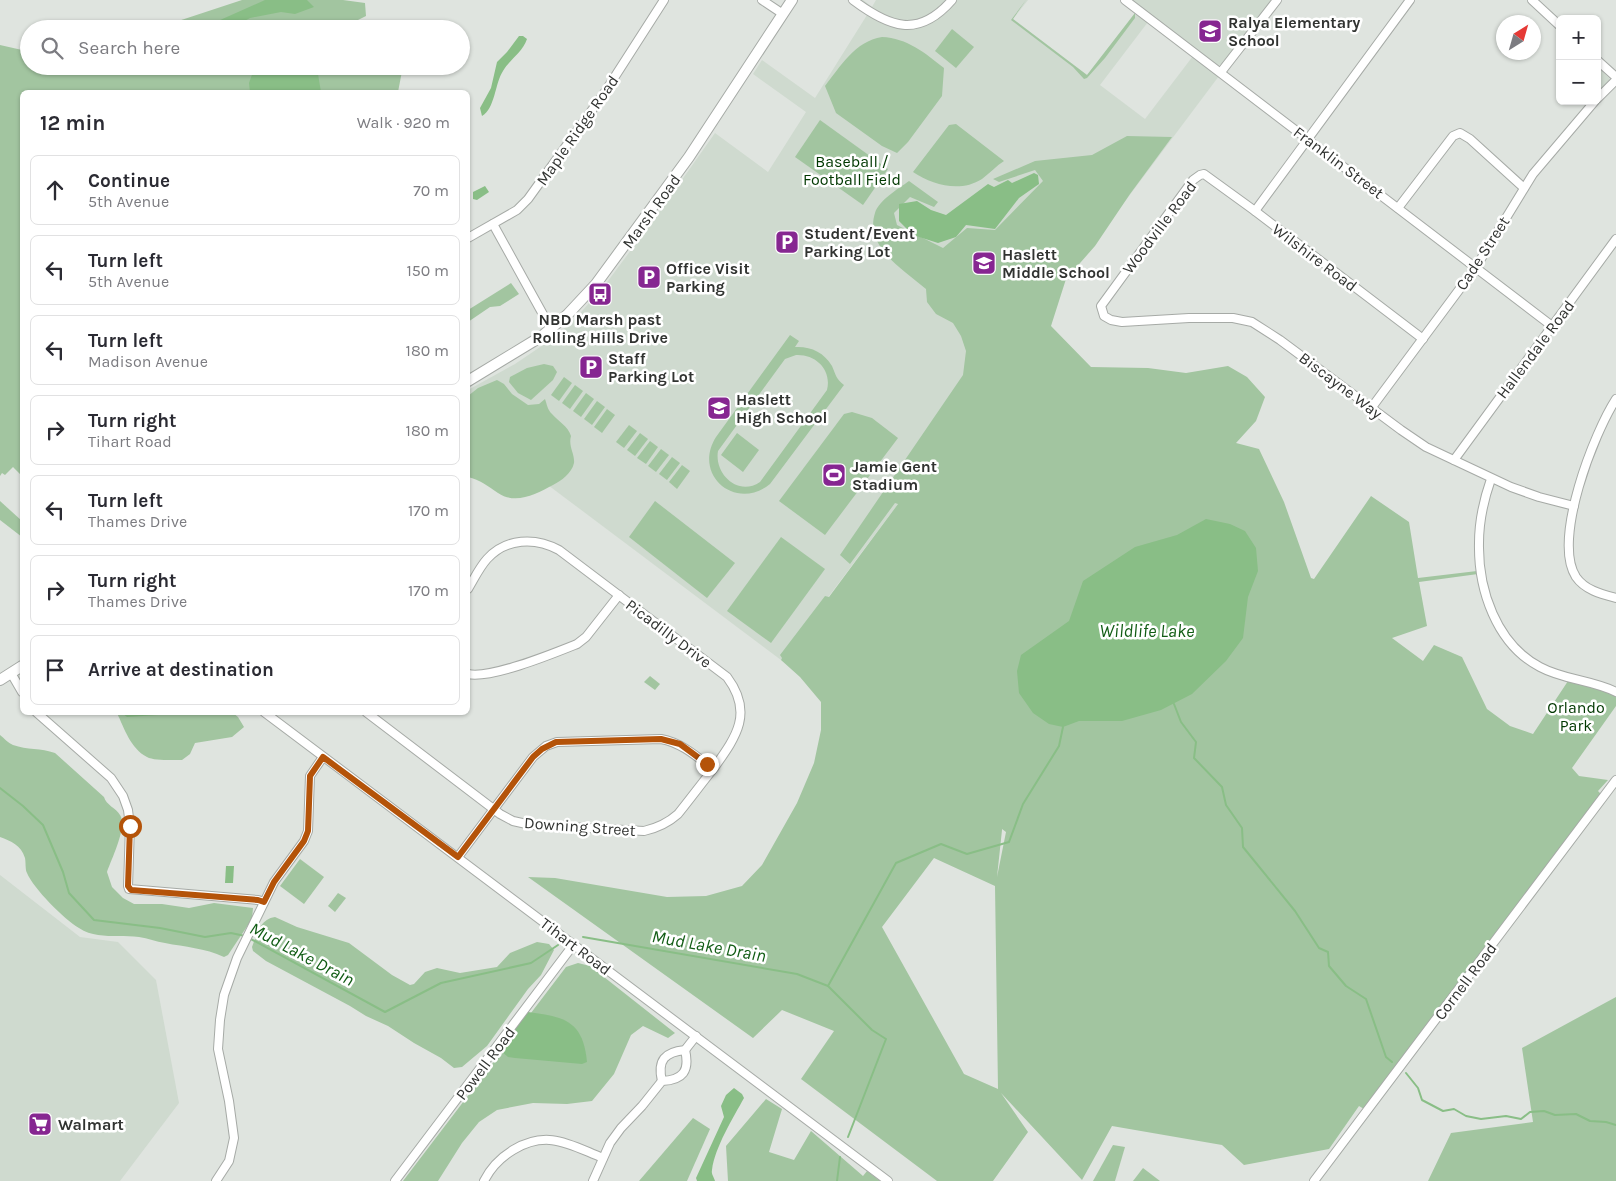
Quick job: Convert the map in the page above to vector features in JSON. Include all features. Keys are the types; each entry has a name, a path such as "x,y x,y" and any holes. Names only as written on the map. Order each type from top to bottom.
{"main road":[{"name":"Marsh Road","path":"470,381 531,344 553,328 579,304 596,284 661,198 792,0"},
{"path":"0,680 20,667"}],"street":[{"name":"Maple Ridge Road","path":"470,237 517,210 528,199 604,92 664,0"},
{"path":"762,0 783,14"},
{"path":"853,0 882,20 903,25 916,24 932,18 941,12 952,0"},
{"name":"Franklin Street","path":"1125,0 1552,326"},
{"path":"1221,72 1277,0"},
{"path":"1255,211 1410,0"},
{"path":"1532,0 1556,22"},
{"path":"1601,64 1616,78"},
{"name":"Cade Street","path":"1601,94 1616,78"},
{"name":"Cade Street","path":"1372,407 1476,267 1542,162 1592,105"},
{"path":"1398,208 1453,136 1460,133 1466,136 1524,188"},
{"name":"Woodville Road","path":"1102,311 1102,304 1193,180 1200,175 1207,176"},
{"name":"Wilshire Road","path":"1207,176 1423,339"},
{"path":"492,224 545,318 553,328"},
{"name":"Hallendale Road","path":"1454,460 1616,239"},
{"name":"Biscayne Way","path":"1102,311 1108,319 1117,322 1189,318 1233,318 1247,320 1272,334 1416,440 1491,479 1539,497 1574,506"},
{"path":"1616,399 1595,439 1574,506 1569,535 1570,560 1576,577 1588,588 1616,598"},
{"path":"1491,479 1482,510 1479,543 1483,583 1488,604 1496,622 1514,648 1539,667 1616,692"},
{"name":"Picadilly Drive","path":"470,586 490,556 502,547 522,541 553,547 722,672 734,688 740,707 739,728 733,741 713,769"},
{"path":"470,674 477,676 496,672 577,644 594,629 618,595"},
{"path":"11,673 20,689"},
{"path":"39,715 111,778 123,796 128,810 130,826 128,886 130,889 264,902"},
{"name":"Tihart Road","path":"271,715 323,757 888,1181"},
{"name":"Downing Street","path":"370,715 494,809 513,821 531,826 650,830 668,822 678,814 713,769"},
{"path":"458,857 533,757 546,746 562,740 661,739 674,742 686,748 713,769"},
{"path":"216,1181 229,1161 234,1138 230,1101 218,1049 220,1014 224,995 230,974 274,882 304,841 308,831 310,776 323,757"},
{"name":"Cornell Road","path":"1314,1181 1616,780"},
{"name":"Powell Road","path":"395,1181 574,944"},
{"path":"593,1181 610,1143 662,1081 660,1066 664,1059 670,1053 685,1050 696,1036"},
{"path":"662,1081 676,1080 682,1075 688,1065 685,1050"},
{"path":"484,1181 498,1161 521,1146 541,1139 560,1141 603,1158"}],"shaded area":[{"name":"Haslett High School","path":"847,0 863,0 872,7 876,0 1028,0 1013,19 1087,75 1135,13 1148,22 1100,85 1145,119 1193,56 1219,76 781,660 470,427 470,389 515,364 549,341 575,319 605,285 715,133 768,172 806,112 753,74 762,60 815,98 867,15"},
{"name":"Ralya Elementary School","path":"1131,0 1271,0 1224,63 1219,65 1215,64"},
{"path":"1601,70 1610,79 1601,90"},
{"path":"0,875 80,937 118,942 156,980 179,1103 120,1181 0,1181"}],"green space":[{"path":"242,0 343,0 365,3 366,16 358,20 181,20"},
{"path":"1026,0 1013,19 1087,75 1135,13 1135,18 1105,58 1084,79 1073,67 1011,20"},
{"path":"952,29 974,47 956,68 935,51"},
{"path":"882,37 908,43 944,68 942,96 908,142 897,153 882,146 836,113 825,86 856,49 872,39"},
{"path":"0,45 20,50 20,75 401,75 398,90 20,90 20,474 13,467 5,475 2,473 0,476"},
{"name":"Baseball / Football Field","path":"820,120 888,169 863,205 795,157"},
{"path":"956,124 1004,161 982,179 965,186 938,184 913,172 949,125"},
{"name":"Orlando Park","path":"1127,136 1172,137 1095,246 1066,279 1051,326 1091,367 1148,368 1186,373 1228,366 1247,377 1265,397 1256,421 1236,443 1259,449 1284,502 1311,578 1314,579 1371,496 1409,522 1418,578 1477,571 1478,574 1419,582 1427,626 1392,638 1423,661 1434,645 1462,657 1487,709 1510,726 1533,734 1568,681 1602,690 1616,696 1616,706 1572,768 1579,776 1608,780 1598,791 1601,794 1364,1109 1359,1106 1329,1149 1244,1165 1222,1145 1112,1126 1082,1180 1001,1093 1028,1132 993,1181 937,1181 801,1079 834,1031 782,1010 753,1038 528,877 555,878 667,897 706,896 742,886 762,865 797,803 814,763 821,730 821,702 800,677 781,660 780,655 825,596 829,597 898,504 895,503 850,564 840,555 963,375 966,351 961,336 953,323 936,314 927,302 926,289 897,266 881,247 875,237 873,225 877,208 889,195 909,181 938,202 934,207 910,197 894,213 897,225 943,248 967,228 995,230 1043,181 1035,170 999,182 993,179 1035,161 1092,155","holes":["1002,830 1006,832 997,877","934,858 995,886 998,1089 964,1074 882,927"]},
{"path":"511,283 519,294 500,306 490,307 470,321 470,309"},
{"path":"790,335 799,341 795,347 811,349 825,357 838,379 844,385 770,484 757,492 744,494 732,491 721,485 714,476 710,464 710,451 716,437","holes":["796,355 803,355 816,360 825,370 828,383 827,390 760,482 752,486 736,485 729,481 720,468 718,451 785,359"]},
{"path":"544,364 553,366 557,372 553,380 531,400 518,393 509,382 510,377 527,368"},
{"path":"564,377 572,383 559,401 551,395"},
{"path":"497,380 528,405 539,404 545,399 550,412 570,432 574,463 566,476 540,492 519,498 505,496 470,478 470,394 478,388"},
{"path":"575,385 583,391 570,409 562,403"},
{"path":"586,393 594,399 581,417 573,411"},
{"path":"597,401 605,407 592,425 584,419"},
{"path":"607,409 615,415 602,433 594,427"},
{"name":"Jamie Gent Stadium","path":"852,412 872,418 898,438 825,535 779,501 844,414"},
{"path":"629,425 637,431 624,448 616,442"},
{"path":"640,433 648,439 635,456 627,450"},
{"path":"737,433 759,450 743,472 721,455"},
{"path":"650,441 658,447 646,464 637,458"},
{"path":"661,449 669,455 656,472 648,466"},
{"path":"672,457 680,463 667,480 659,474"},
{"path":"682,465 690,471 677,489 669,482"},
{"path":"0,501 20,519 20,535 0,520"},
{"path":"655,501 735,563 707,598 629,537"},
{"path":"781,537 825,569 771,643 727,611"},
{"path":"650,676 660,684 655,690 644,682"},
{"path":"118,715 236,715 244,727 232,737 195,743 190,754 182,760 159,760 147,757 137,749 129,738"},
{"path":"0,735 13,745 55,753 104,797 120,815 122,827 107,872 112,887 123,898 134,904 162,904 189,908 214,903 253,908 252,919 228,955 224,957 202,950 131,936 93,934 79,928 58,911 42,895 30,879 21,850 12,842 0,837"},
{"path":"300,859 324,877 304,904 280,886"},
{"path":"338,893 346,898 335,912 328,906"},
{"path":"275,917 297,927 349,943 392,975 410,985 414,984 425,972 437,968 460,973 497,967 510,953 537,942 549,944 554,950 541,975 528,989 487,1046 462,1067 454,1068 388,1026 366,1016 266,961 253,951 252,947 262,924"},
{"path":"578,963 590,966 675,1033 668,1038 643,1026 631,1035 614,1074 592,1101 567,1104 533,1103 497,1110 479,1122 462,1143 438,1181 403,1181 566,967"},
{"path":"1616,997 1616,1181 1428,1181 1451,1133 1533,1122 1522,1048"},
{"path":"766,1099 782,1109 769,1152 794,1160 811,1131 863,1176 867,1171 880,1181 728,1181 726,1146"},
{"path":"693,1118 710,1129 687,1181 639,1181"},
{"path":"1113,1145 1125,1147 1115,1181 1093,1181"},
{"path":"1143,1168 1160,1181 1133,1181"}],"water":[{"path":"265,0 307,0 314,7 295,14 281,12 246,20 220,20"},
{"path":"519,36 527,39 525,44 500,76 490,108 482,116 480,108 491,88 497,62"},
{"path":"252,75 318,75 321,90 250,90 249,83"},
{"path":"1034,173 1038,175 1039,184 1019,198 995,229 966,225 956,237 938,243 913,235 899,221 899,204 917,201 931,210 946,215 988,184 994,187 1008,180 1012,183"},
{"path":"485,186 489,192 477,200 473,199 473,192"},
{"name":"Wildlife Lake","path":"1206,519 1230,524 1245,531 1256,548 1258,571 1248,597 1243,638 1226,661 1192,694 1161,710 1122,721 1079,721 1063,727 1049,724 1033,713 1019,693 1017,671 1021,655 1069,621 1083,581 1135,547 1177,535"},
{"path":"124,715 158,715 127,717"},
{"path":"226,866 234,866 233,883 225,883"},
{"path":"528,1012 552,1016 570,1023 581,1037 587,1062 582,1064 508,1057 500,1050 501,1047"},
{"path":"734,1088 744,1098 717,1152 712,1171 715,1181 697,1181 696,1178 724,1117 721,1106 726,1095"}],"waterway":[{"path":"1174,704 1181,722 1196,742 1194,758 1222,787 1226,805 1242,828 1243,847 1295,911 1319,948 1328,952 1329,966 1346,986 1366,999 1386,1057 1392,1062"},
{"path":"848,1137 886,1039 872,1030 828,986 896,863 941,844 967,854 1009,842 1023,804 1059,746 1063,727"},
{"name":"Mud Lake Drain","path":"0,788 43,825 63,872 69,893 94,920 160,928 205,937 231,933 245,936"},
{"name":"Mud Lake Drain","path":"583,937 797,974 828,986"},
{"name":"Mud Lake Drain","path":"249,938 385,1012 441,983 531,963 558,945"},
{"path":"1406,1073 1418,1088 1422,1100 1443,1111 1454,1109 1466,1116 1481,1119 1506,1116 1521,1119 1530,1112 1544,1111 1555,1115 1576,1114 1590,1121 1616,1125"},
{"path":"837,1181 840,1157"}],"place":[{"name":"Ralya Elementary School","path":"1210,31"},
{"name":"Student/Event Parking Lot","path":"787,242"},
{"name":"Haslett Middle School","path":"984,263"},
{"name":"Office Visit Parking","path":"649,277"},
{"name":"NBD Marsh past Rolling Hills Drive","path":"600,294"},
{"name":"Staff Parking Lot","path":"591,367"},
{"name":"Haslett High School","path":"719,408"},
{"name":"Jamie Gent Stadium","path":"834,475"},
{"name":"Walmart","path":"40,1124"}],"route":[{"path":"130,826 128,888 131,890 264,902 274,882 304,841 308,831 310,776 323,757 458,857 533,757 542,749 556,742 562,740 668,740 680,744 707,764"}]}
